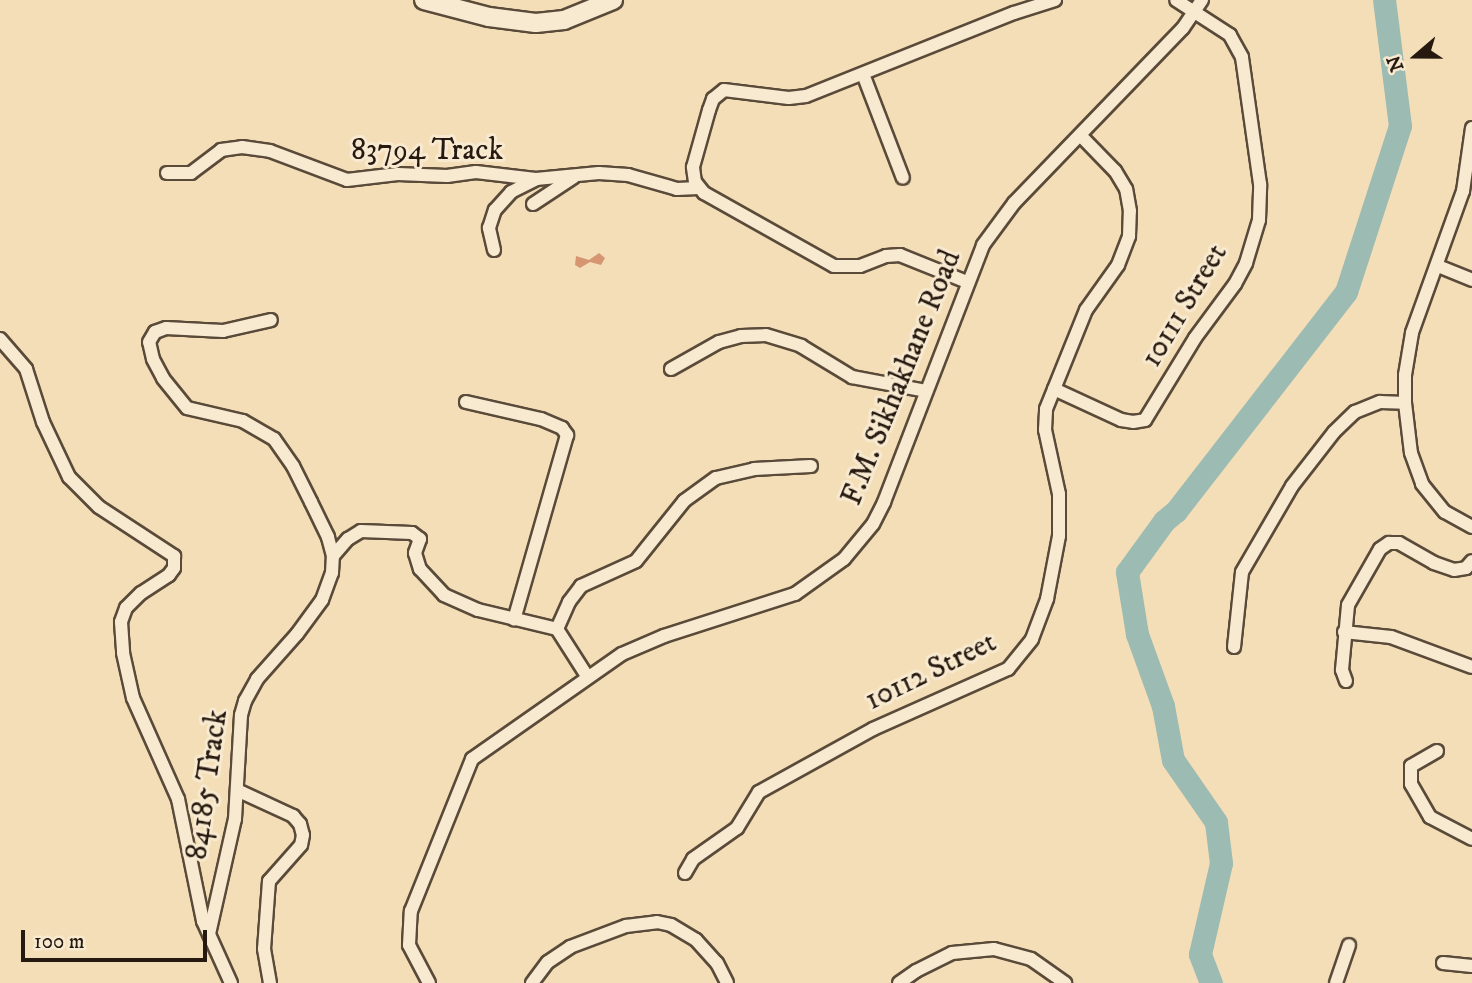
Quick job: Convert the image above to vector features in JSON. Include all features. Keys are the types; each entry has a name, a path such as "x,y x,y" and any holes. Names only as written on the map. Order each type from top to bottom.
{"street":[{"path":"425,0 489,17 536,23 564,20 613,0"},
{"path":"967,282 900,255 886,256 860,267 834,266 698,188 693,167 709,110 718,94 732,89 796,98 1014,13 1055,0"},
{"path":"1176,0 1199,6"},
{"name":"F.M. Sikhakhane Road","path":"429,983 408,945 411,911 472,759 587,676 635,648 780,600 824,576 844,559 873,524 967,282 998,223 1199,6"},
{"name":"10111 Street","path":"1054,388 1121,420 1145,420 1246,263 1261,203 1245,70 1230,35 1199,6"},
{"path":"863,74 903,178"},
{"path":"1472,134 1463,191 1412,333 1405,403 1411,453 1422,485 1445,512 1472,527"},
{"name":"10112 Street","path":"685,873 693,859 737,828 756,797 767,787 873,729 970,688 1016,663 1042,614 1059,536 1059,494 1044,419 1086,310 1118,265 1129,236 1126,189 1115,171 1080,135"},
{"name":"83794 Track","path":"167,173 191,173 221,150 242,147 270,151 346,180 398,174 447,176 476,172 536,179 577,175 628,175 677,189 698,188"},
{"path":"533,204 577,175"},
{"path":"494,250 489,228 495,210 510,192 536,179"},
{"path":"1438,266 1472,280"},
{"path":"271,320 223,331 166,328 151,337 149,348 163,378 187,408 243,422 274,439 293,466 328,537 333,556"},
{"path":"671,369 719,342 741,336 766,335 802,346 852,377 926,391"},
{"path":"0,339 26,369 43,422 69,477 99,507 174,556 174,568 169,575 141,593 126,608 121,622 122,653 133,698 178,799 200,909 232,983"},
{"path":"466,402 541,419 557,425 567,435 514,620"},
{"path":"1234,647 1242,572 1292,486 1334,432 1355,412 1380,402 1405,403"},
{"path":"557,629 575,592 581,586 636,561 684,501 716,478 754,469 810,466"},
{"path":"333,556 348,539 361,531 417,535 420,539 415,557 433,587 464,605 557,629 587,676"},
{"path":"1346,681 1342,670 1344,632 1350,598 1380,550 1389,543 1399,543 1434,563 1454,570 1466,568 1472,561"},
{"name":"84185 Track","path":"209,934 235,819 242,716 250,690 321,600 332,573 333,556"},
{"path":"1344,632 1391,637 1472,667"},
{"path":"1437,751 1411,766 1410,784 1430,817 1472,839"},
{"path":"239,791 293,816 300,824 303,835 301,845 269,881 264,949 270,983"},
{"path":"532,983 548,962 570,947 626,926 657,922 682,930 696,940 717,963 727,983"},
{"path":"1336,983 1349,945"},
{"path":"899,983 952,953 994,949 1031,959 1065,983"},
{"path":"1443,962 1472,966"}],"building":[{"path":"599,253 605,258 601,265 590,262 580,268 575,265 576,256 589,260"}],"waterway":[{"path":"1211,983 1200,954 1221,863 1216,822 1173,760 1163,706 1137,634 1127,572 1164,521 1176,511 1346,292 1400,126 1384,0"}]}
